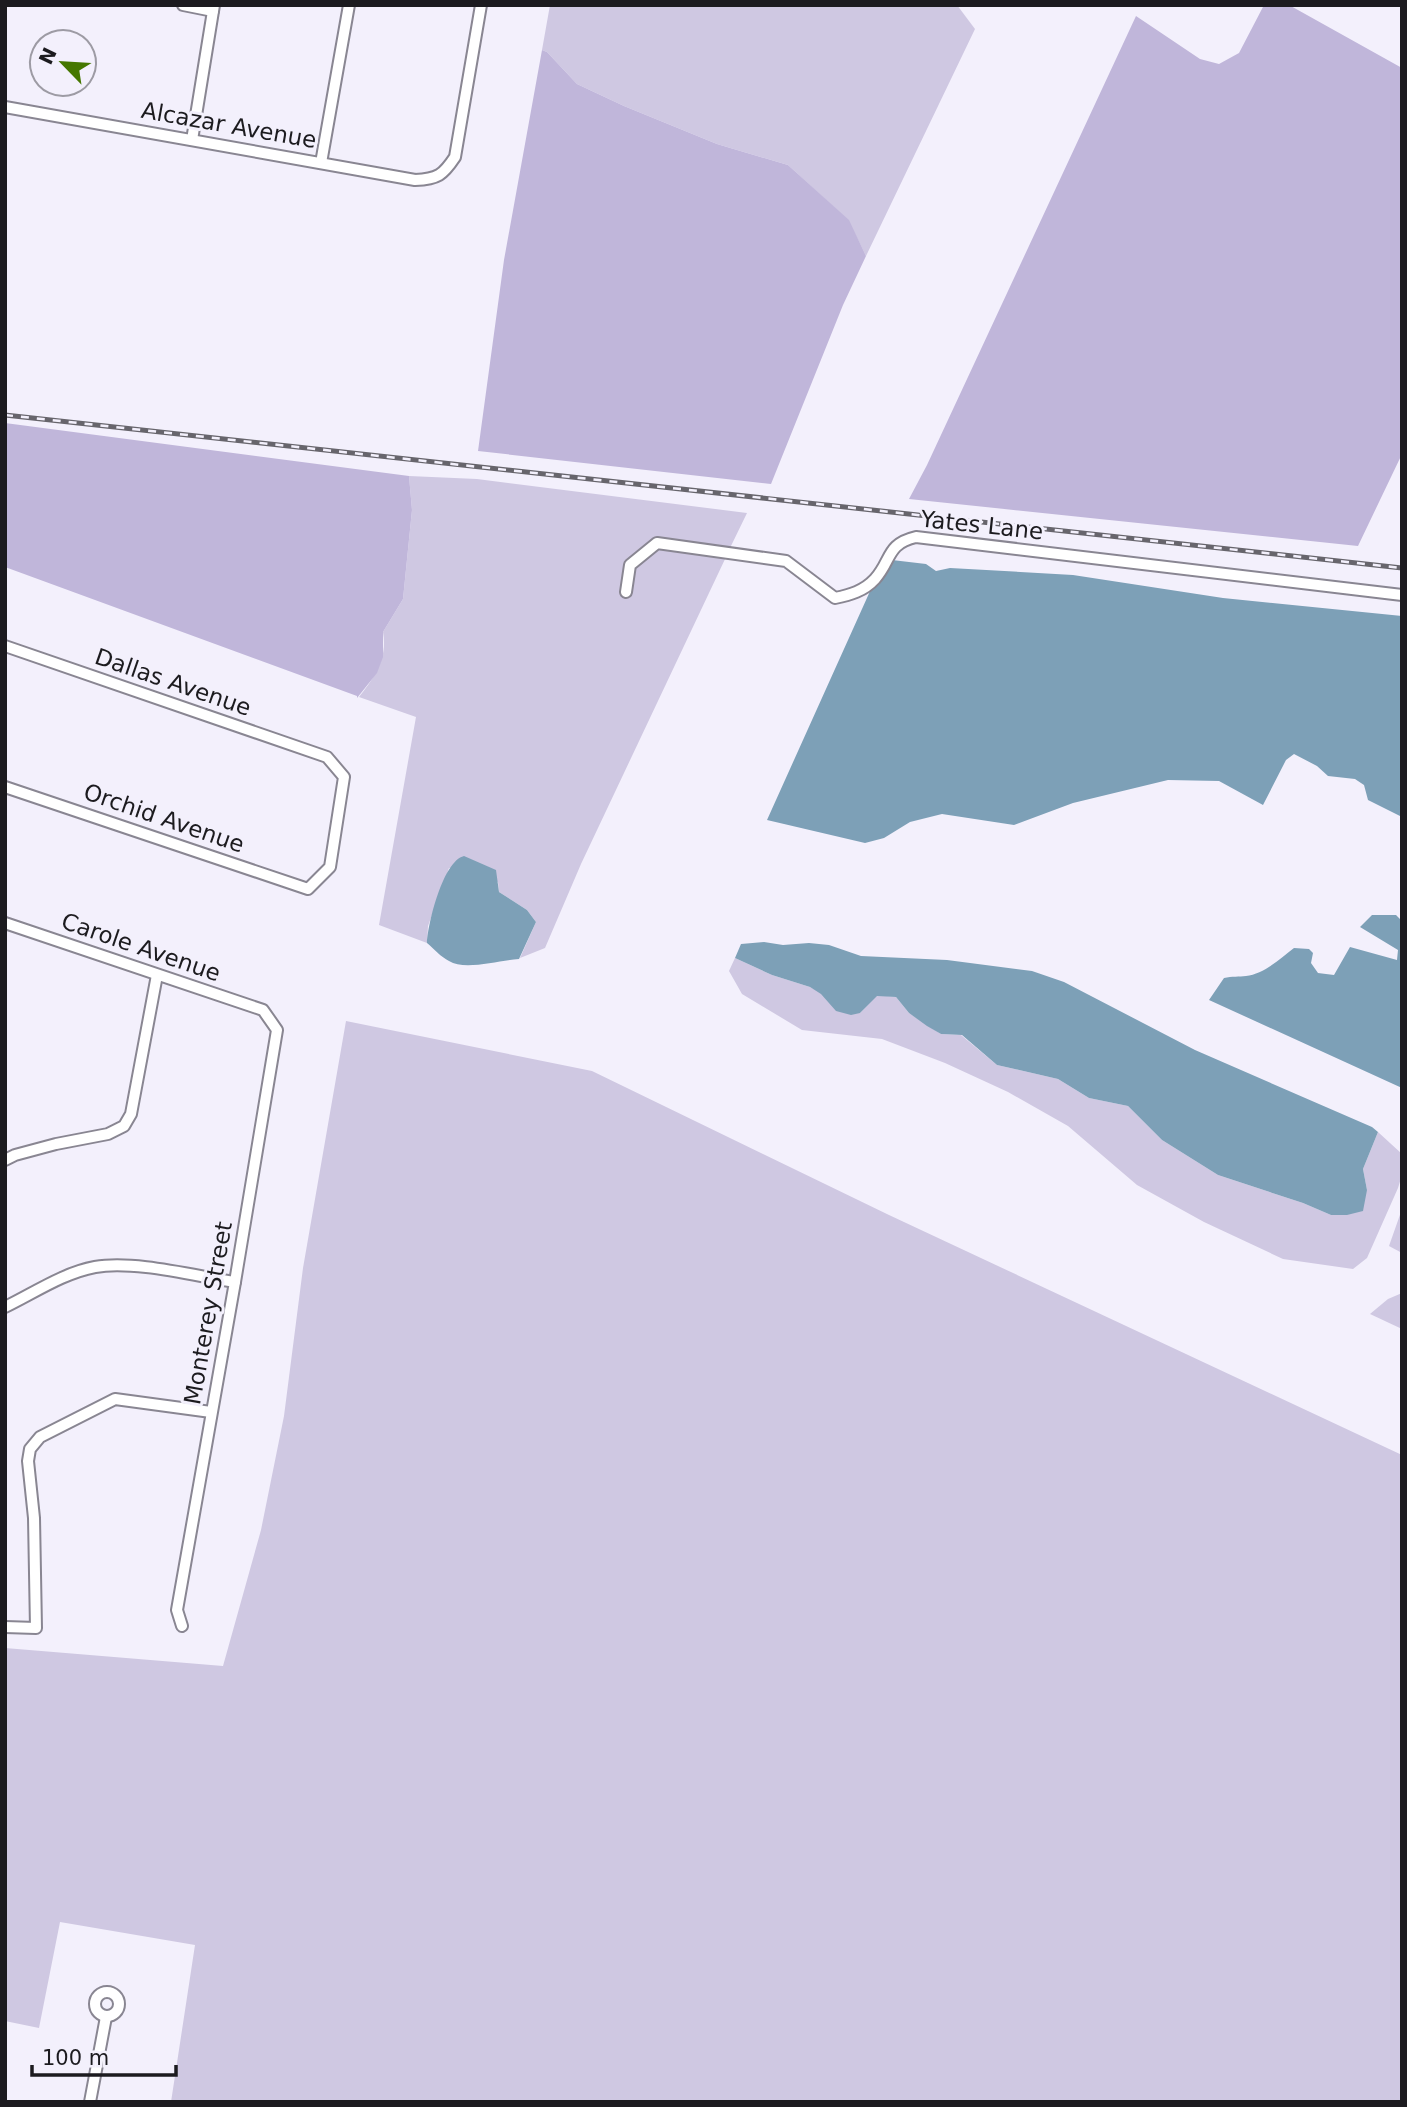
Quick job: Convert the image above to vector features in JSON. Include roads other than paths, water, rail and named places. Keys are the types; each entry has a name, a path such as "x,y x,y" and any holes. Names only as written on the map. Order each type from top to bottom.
{"street":[{"path":"183,5 214,8 192,140"},
{"path":"321,163 349,5"},
{"name":"Alcazar Avenue","path":"5,107 415,180 431,180 444,173 455,157 481,5"},
{"name":"Yates Lane","path":"626,592 630,565 657,543 786,561 835,598 851,595 875,578 892,548 902,540 916,537 1402,595"},
{"name":"Dallas Avenue","path":"5,646 327,757 344,777 330,867 309,889"},
{"name":"Orchid Avenue","path":"5,787 309,889"},
{"name":"Carole Avenue","path":"5,923 263,1010"},
{"path":"5,1160 56,1143 108,1134 124,1126 131,1114 156,975"},
{"name":"Monterey Street","path":"182,1626 177,1610 277,1030 263,1010"},
{"path":"5,1307 53,1282 95,1267 144,1268 235,1282"},
{"path":"5,1626 36,1628 35,1542 28,1461 30,1449 40,1437 115,1399 211,1412"},
{"path":"90,2102 106,2017"}],"water":[{"path":"892,560 926,564 936,571 950,568 1073,575 1223,598 1402,616 1402,817 1368,800 1364,785 1355,779 1328,776 1317,766 1294,754 1286,760 1263,805 1219,781 1168,780 1073,803 1014,825 942,814 910,822 884,838 865,843 767,820 871,589 880,581"},
{"path":"464,856 496,870 499,892 527,910 536,922 519,959 473,965 456,964 427,943 430,922 443,880 456,860"},
{"path":"1372,915 1396,915 1402,921 1402,1088 1209,1000 1224,978 1253,975 1294,948 1309,949 1313,953 1311,963 1318,973 1334,975 1350,947 1397,960 1398,950 1360,927"},
{"path":"764,942 783,945 829,945 861,956 947,960 1032,971 1064,982 1195,1050 1372,1127 1378,1132 1363,1169 1367,1190 1363,1211 1331,1215 1218,1175 1162,1140 1128,1106 1089,1098 1058,1079 997,1065 962,1035 941,1034 927,1026 909,1013 896,997 877,996 860,1013 851,1015 836,1011 821,994 810,987 772,975 735,958 741,944"}],"railway":[{"path":"5,415 1402,568"}]}
